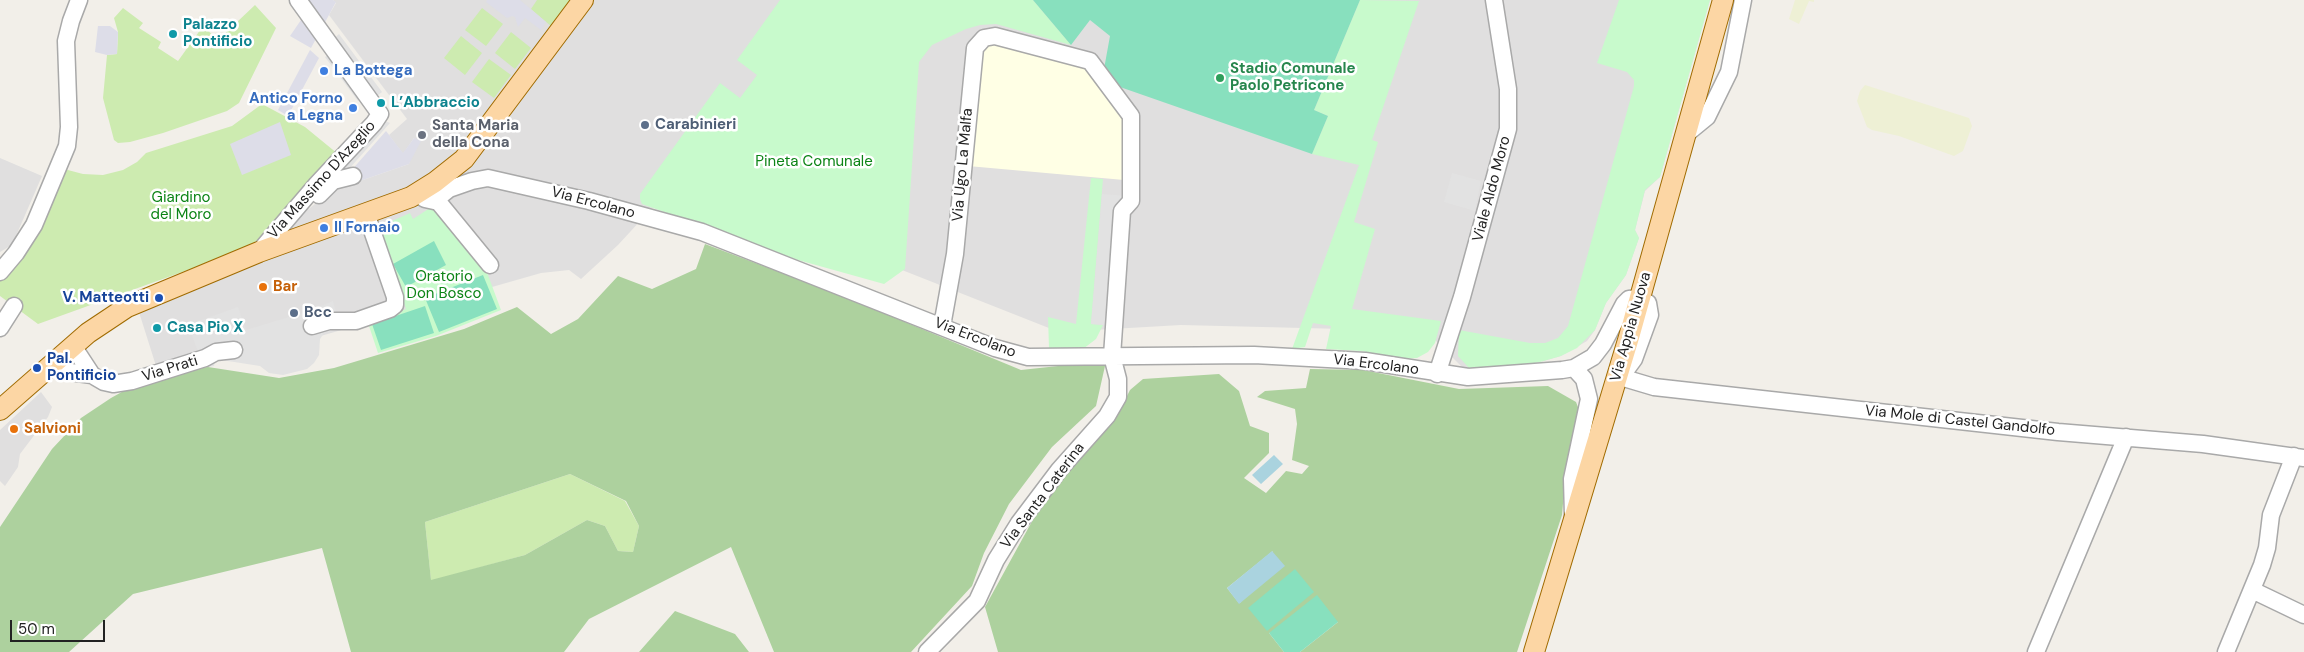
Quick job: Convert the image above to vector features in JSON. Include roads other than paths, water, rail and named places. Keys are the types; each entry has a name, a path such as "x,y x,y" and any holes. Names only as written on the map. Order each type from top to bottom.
{"main road":[{"path":"0,410 73,346 121,310 259,252 417,194 448,173 464,159 583,0"},
{"name":"Via Appia Nuova","path":"1534,652 1574,525 1640,298 1723,0"}],"street":[{"path":"0,272 16,253 34,224 67,146 69,127 66,41 69,26 79,0"},
{"name":"Viale Aldo Moro","path":"1437,374 1462,297 1508,129 1508,90 1494,0"},
{"path":"1685,135 1707,117 1729,72 1743,0"},
{"name":"Via Massimo D'Azeglio","path":"259,252 298,205 374,123 380,114 304,3"},
{"name":"Via Ugo La Malfa","path":"942,326 955,254 973,52 980,40 988,36 1013,41"},
{"name":"Via Santa Caterina","path":"927,652 977,601 996,560 1019,523 1059,470 1108,416 1116,403 1119,388 1117,370 1112,356 1122,211 1131,201 1132,116 1090,61 1013,41"},
{"path":"298,205 308,205 333,181 353,176"},
{"name":"Via Ercolano","path":"436,199 449,189 477,179 488,178 589,201 702,232 1020,355 1044,358 1254,355 1365,361 1437,374 1477,377 1568,369"},
{"path":"417,194 428,200 436,199 490,265"},
{"path":"312,326 329,321 356,321 390,309 395,305 395,297 366,213"},
{"path":"1568,369 1590,359 1599,349 1626,301 1634,297 1640,298"},
{"path":"0,328 14,306"},
{"path":"73,346 89,374"},
{"name":"Via Prati","path":"89,374 126,383 205,358 216,352 234,350"},
{"path":"54,363 89,374"},
{"path":"1568,369 1584,379 1589,396 1572,479 1574,525"},
{"name":"Via Mole di Castel Gandolfo","path":"1616,376 1654,387 2299,457"},
{"path":"2036,652 2126,437"},
{"path":"2226,652 2266,554 2271,515 2299,457"},
{"path":"2252,590 2304,615"}],"water":[{"path":"1274,455 1283,464 1261,484 1252,475"},
{"path":"1272,551 1285,566 1239,604 1227,588"}],"place":[{"name":"Palazzo Pontificio","path":"173,34"},
{"name":"La Bottega","path":"324,71"},
{"name":"Stadio Comunale Paolo Petricone","path":"1220,78"},
{"name":"L’Abbraccio","path":"381,103"},
{"name":"Antico Forno a Legna","path":"353,108"},
{"name":"Carabinieri","path":"645,125"},
{"name":"Santa Maria della Cona","path":"422,135"},
{"name":"Il Fornaio","path":"324,228"},
{"name":"Bar","path":"263,287"},
{"name":"V. Matteotti","path":"159,298"},
{"name":"Bcc","path":"294,313"},
{"name":"Casa Pio X","path":"157,328"},
{"name":"Pal. Pontificio","path":"37,368"},
{"name":"Salvioni","path":"14,429"}],"park label":[{"name":"Pineta Comunale","path":"814,162"},
{"name":"Giardino del Moro","path":"181,206"},
{"name":"Oratorio Don Bosco","path":"444,286"}]}
